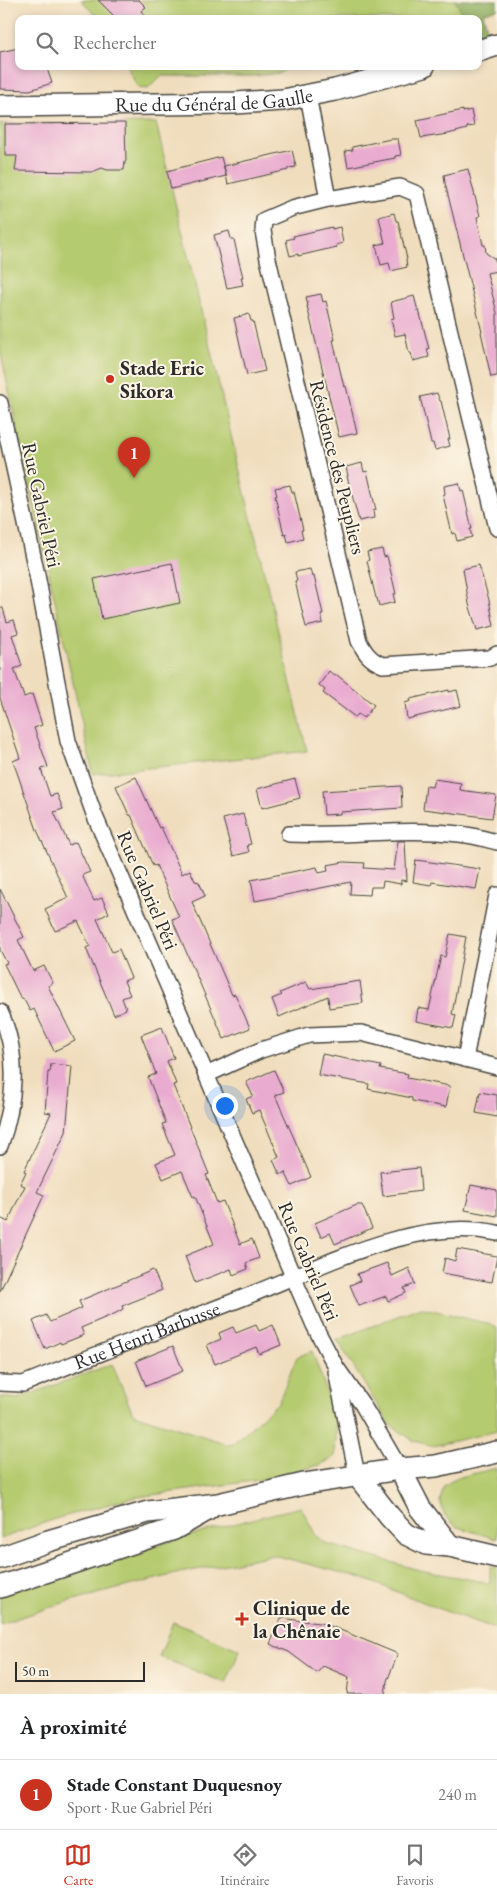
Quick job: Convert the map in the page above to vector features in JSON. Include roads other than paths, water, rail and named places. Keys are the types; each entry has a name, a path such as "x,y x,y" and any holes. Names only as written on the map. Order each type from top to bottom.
{"main road":[{"path":"482,50 497,46"},
{"name":"Rue du Général de Gaulle","path":"0,106 236,103 308,96 409,70"},
{"path":"0,1558 48,1541 148,1512 218,1504 304,1484 400,1469 436,1466 497,1452"},
{"path":"400,1469 420,1508 450,1546"},
{"path":"357,1475 406,1534 426,1544 450,1546 497,1557"},
{"path":"0,1587 174,1529 218,1504"}],"street":[{"path":"308,96 328,199"},
{"name":"Résidence des Peupliers","path":"497,528 417,194 400,187 328,199 292,208 264,220 263,231 268,259 359,641 364,652 373,661 383,665 490,658 497,654"},
{"name":"Rue Gabriel Péri","path":"0,407 37,575 68,741 94,814 275,1232 293,1278 336,1368 362,1404 400,1469"},
{"path":"289,834 314,835 416,831 460,834 497,842"},
{"path":"464,1059 497,895"},
{"path":"0,1012 12,1052 13,1084 11,1109 0,1146"},
{"path":"206,1075 261,1050 309,1035 361,1033 497,1067"},
{"name":"Rue Henri Barbusse","path":"0,1383 23,1384 364,1249 440,1230 478,1229 497,1233"},
{"name":"Rue Gabriel Péri","path":"336,1368 357,1475"}],"place":[{"name":"Stade Eric Sikora","path":"110,379"},
{"name":"Stade Constant Duquesnoy","path":"134,478"},
{"name":"Clinique de la Chênaie","path":"242,1619"}]}
